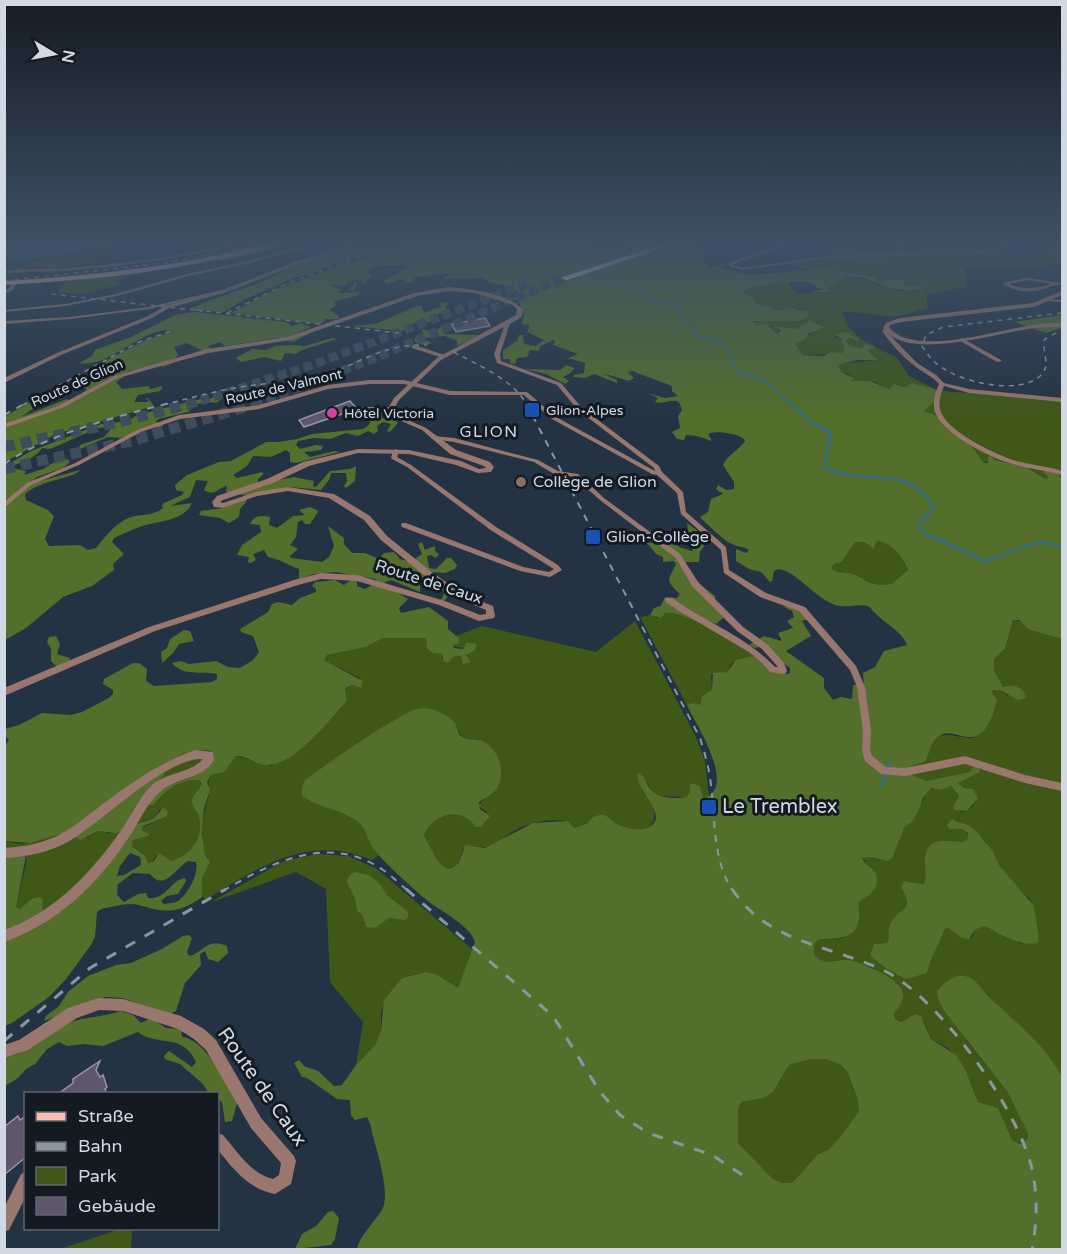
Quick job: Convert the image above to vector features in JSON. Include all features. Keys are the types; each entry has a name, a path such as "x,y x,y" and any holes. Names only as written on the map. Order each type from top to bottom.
{"street":[{"path":"4,311 73,304"},
{"path":"4,322 70,318 168,304"},
{"name":"Route de Glion","path":"4,381 59,354 180,304"},
{"name":"Route de Glion","path":"4,426 60,407 116,377 207,351 288,339 387,304"},
{"name":"Route de Glion","path":"508,323 519,316 520,309 515,304"},
{"path":"1036,304 900,320 888,324 884,331 886,336 900,346 913,362 936,377 942,384 969,391 1062,400"},
{"path":"363,409 392,409 399,396 443,356 508,323"},
{"path":"508,323 497,354 499,362 561,385 579,409 657,467 659,473 680,492 683,513 724,549 726,556 723,565 726,571 757,591 802,609 857,673 867,731 868,758 884,771 898,772 965,760 1025,779 1062,787"},
{"path":"886,329 896,337 907,340 959,340 1025,328 1062,325"},
{"path":"959,340 999,361"},
{"path":"414,347 443,356"},
{"name":"Route de Valmont","path":"4,506 29,484 86,460 139,431 171,420 259,407 342,385 395,381 450,393 521,392 529,395 554,418 654,473 659,473"},
{"path":"942,384 937,407 939,414 965,438 988,453 1010,462 1062,473"},
{"name":"Route de Caux","path":"4,692 152,629 321,576 357,578 442,603 479,618 487,618 492,613 490,608 462,597 427,573 384,538 367,518 336,497 311,491 288,489 256,494 224,506 216,504 220,498 260,485 306,464 328,457 371,450 396,451 458,463 478,471 489,469 487,464 453,452 424,429 399,418 392,409"},
{"path":"434,438 459,441 536,461 556,473 576,475 602,499 678,556 695,584 740,629 765,647 782,665 783,671 773,670 762,659 695,619 669,600"},
{"path":"396,451 394,458 409,466 494,530 558,570 550,575 522,569 404,525"},
{"path":"4,853 26,851 67,836 160,770 195,754 209,755 205,766 167,780 154,790 111,854 55,910 32,927 4,936"},
{"name":"Route de Caux","path":"4,1052 23,1045 73,1014 99,1004 123,1005 180,1023 199,1034 215,1051 252,1117 289,1161 286,1179 275,1187 258,1181 219,1141"},
{"path":"4,1225 24,1183"}],"green space":[{"path":"202,304 237,304 224,312 189,309"},
{"path":"249,304 335,304 330,310 339,316 338,319 326,319 321,324 231,313"},
{"path":"439,304 448,304 447,312 430,316 431,320 428,323 421,319 402,331 351,326 375,324 417,306 422,306 424,313 442,306"},
{"path":"520,304 755,304 773,308 776,311 791,308 808,312 808,317 798,321 752,321 756,325 767,324 777,334 781,331 776,326 796,329 809,320 825,327 808,334 806,339 796,344 802,355 824,356 830,352 843,353 841,338 834,335 846,332 858,339 857,341 851,338 845,341 853,347 862,348 865,344 874,346 874,349 868,351 878,360 857,360 838,365 841,372 854,378 852,381 870,381 890,389 894,384 906,387 912,383 935,389 938,391 936,400 924,411 939,417 968,442 984,463 988,463 988,457 991,456 995,460 1026,467 1046,479 1048,477 1043,471 1044,467 1050,468 1062,480 1062,639 1028,629 1019,620 1013,620 1005,649 994,659 994,671 1003,687 1017,687 1023,691 1026,698 1018,700 1000,690 991,690 997,701 983,731 976,736 968,737 945,733 933,743 925,762 911,766 910,774 926,781 970,772 974,766 979,766 980,772 958,783 964,788 973,789 978,798 967,811 954,810 953,807 959,796 951,786 941,790 931,788 923,798 912,822 904,828 892,858 887,861 871,857 862,858 876,874 877,883 873,891 859,902 859,917 854,931 844,937 818,940 814,945 814,954 827,962 849,960 863,964 896,982 901,988 903,999 894,1014 895,1019 901,1022 915,1014 921,1016 931,1039 956,1055 965,1069 978,1102 998,1108 1012,1140 1020,1144 1028,1139 1028,1134 1008,1093 945,1012 938,999 937,991 955,977 964,976 972,979 1040,1045 1062,1077 1062,1249 357,1249 385,1202 384,1180 370,1123 367,1117 355,1120 351,1115 350,1100 337,1099 307,1078 302,1077 294,1063 299,1060 304,1066 318,1071 334,1086 342,1085 356,1065 375,1045 381,1031 384,1000 402,978 426,972 437,975 458,988 475,942 467,929 429,902 387,864 373,848 357,821 302,796 305,780 382,727 399,717 426,708 448,717 455,723 462,737 488,744 501,768 497,788 479,802 480,809 490,816 481,827 475,827 463,816 447,815 427,829 424,836 438,860 445,867 450,869 459,863 465,845 485,848 533,823 568,821 574,828 603,814 622,826 644,829 654,823 656,817 638,780 638,773 643,776 654,793 664,797 686,797 693,783 700,787 705,798 714,791 717,781 711,754 687,705 693,703 700,705 702,696 712,690 713,673 727,672 736,660 758,655 773,668 787,674 790,673 790,668 760,647 755,648 749,645 764,636 782,641 778,633 793,628 787,621 794,617 792,611 782,606 798,609 808,619 802,621 811,636 786,651 824,678 824,688 833,700 841,697 852,699 853,685 864,684 863,673 875,667 884,651 907,645 900,634 870,607 838,606 818,595 798,578 784,570 774,571 770,582 761,572 749,569 736,561 736,549 746,553 749,550 728,542 700,517 708,512 711,499 723,494 716,489 718,485 726,490 734,489 734,482 723,465 745,441 743,438 720,432 708,434 712,441 689,435 686,435 684,440 677,439 672,432 680,428 678,416 682,410 679,402 655,402 658,398 647,393 665,398 678,396 672,391 672,386 632,371 628,372 634,378 629,381 602,373 617,380 617,383 594,374 585,378 573,377 584,373 585,363 566,359 578,354 553,345 554,340 540,346 539,351 530,350 527,357 517,358 515,364 510,363 510,359 503,359 503,350 517,341 519,335 523,335 524,344 536,346 544,340 527,332 530,325 522,324 524,314","holes":["855,542 864,542 874,549 876,542 884,543 897,552 908,570 891,584 872,583 831,568 834,564 842,562","811,1059 826,1059 841,1065 847,1071 857,1097 859,1111 828,1150 818,1154 792,1183 782,1183 772,1178 738,1143 738,1108 742,1102 764,1098 773,1092 789,1065"]},
{"path":"755,304 927,304 928,308 895,317 842,311 848,327 861,339 897,358 909,376 935,389 912,383 906,387 897,384 890,389 873,381 854,382 849,374 841,372 837,367 839,364 878,360 868,351 873,350 874,346 866,344 862,348 853,347 845,341 851,338 858,340 843,333 835,337 842,339 843,353 802,355 796,344 823,325 809,320 796,329 778,326 779,335 770,326 756,325 752,322 769,319 798,321 800,318 806,318 800,309 774,311 773,308"},
{"path":"196,312 286,322 292,326 301,323 311,327 288,337 311,333 293,342 277,338 225,346 220,342 208,346 211,348 203,351 187,343 174,347 178,355 176,358 180,360 163,367 161,365 129,371 103,381 125,376 116,382 122,389 149,386 150,389 163,386 160,391 138,395 134,402 147,402 149,400 145,399 148,398 154,406 56,434 5,462 4,417 36,399 43,402 21,417 67,399 69,401 87,390 80,384 107,369 95,366 144,341 173,331 161,331 149,335 103,360 79,363 92,356 95,350 131,337 177,314"},
{"path":"1062,315 1062,328 1046,333 1014,322"},
{"path":"443,326 451,327 442,332 445,334 481,335 457,346 457,341 445,336 421,338 432,343 425,345 416,343 414,339 422,333 422,329 434,332"},
{"path":"332,338 337,339 296,354 285,353 281,361 264,357 241,362 236,358 252,349 266,350 275,346 290,345 305,346"},
{"path":"566,365 575,368 563,377 569,381 565,384 546,374 524,369 560,370"},
{"path":"935,389 1062,398 1062,479 1057,472 1046,474 1048,477 1046,479 1029,468 993,459 984,463 956,434 924,411 933,402 938,391"},
{"path":"214,397 223,398 216,403 197,404 188,412 158,419 156,422 163,425 160,428 153,427 122,438 108,437 78,450 80,445 104,437 111,429 98,428 50,449 42,448 28,460 9,466 26,471 24,475 43,469 56,461 67,459 70,462 63,468 37,477 34,480 36,482 80,470 72,475 39,485 25,494 26,500 48,510 54,516 45,539 49,546 80,545 88,550 96,548 120,522 131,517 156,512 163,508 164,503 182,495 184,492 176,490 175,485 187,475 219,462 231,461 266,442 297,439 312,434 363,429 369,425 373,412 357,414 366,410 389,411 382,413 382,418 395,420 398,423 390,432 387,431 391,424 383,422 377,426 378,431 374,434 368,431 358,436 346,433 330,439 314,438 298,441 296,445 300,449 316,445 323,446 321,450 304,452 310,457 334,451 340,452 296,463 290,462 290,453 286,450 271,457 253,456 247,466 233,475 237,478 262,472 264,474 258,479 258,484 294,477 314,481 313,486 316,487 330,471 350,469 356,466 355,481 346,488 344,486 347,481 346,473 331,473 329,480 321,490 290,487 248,496 226,492 227,486 211,493 204,490 208,481 196,480 190,497 170,506 192,503 189,509 172,519 146,525 114,538 112,542 124,554 113,564 114,570 92,586 63,597 26,628 5,640 5,466 31,451 101,424 128,421 137,415 201,399 206,401"},
{"path":"246,499 247,501 240,509 239,517 229,523 220,518 199,515 201,511 223,508"},
{"path":"310,507 318,512 310,524 305,524 302,520 298,522 296,537 290,545 298,549 290,556 291,558 322,562 329,557 334,546 328,526 344,538 344,544 352,553 365,553 379,559 384,553 394,552 400,559 410,562 422,554 418,544 422,542 425,550 435,546 435,551 439,554 436,558 431,555 427,556 429,568 436,569 447,558 451,558 457,565 455,569 445,573 430,572 429,578 451,593 444,601 441,600 445,592 424,579 420,580 420,592 391,580 383,583 408,599 399,608 401,613 429,607 448,621 448,629 459,638 458,644 453,645 454,648 463,649 466,643 475,643 477,645 474,651 466,655 471,662 463,664 461,656 444,662 442,654 433,653 427,648 426,638 383,638 366,647 327,655 324,660 363,681 361,688 352,685 345,688 347,701 311,740 288,758 267,765 236,756 224,772 211,775 207,782 210,790 204,808 202,834 205,855 210,862 202,878 202,897 186,907 172,910 157,910 130,904 101,909 97,912 95,937 91,945 66,979 49,997 5,1026 5,857 26,856 16,907 20,909 31,899 40,897 43,900 42,913 47,914 136,824 153,819 164,807 168,812 166,817 143,826 142,830 149,834 148,836 133,840 132,847 144,855 149,863 154,861 159,853 172,861 179,858 195,845 198,839 199,817 192,800 202,784 199,780 185,781 168,790 153,805 148,805 165,788 203,771 213,754 210,750 197,750 182,754 169,763 163,776 151,788 121,831 116,833 98,831 81,840 68,833 63,833 30,843 4,841 4,749 9,739 5,737 5,729 19,725 42,713 71,715 82,712 109,698 113,690 103,684 104,679 133,663 139,663 147,669 146,681 154,686 212,682 217,679 217,674 188,672 172,663 216,661 228,667 240,668 253,660 259,652 253,636 241,632 240,629 268,612 272,604 278,602 292,605 300,598 316,592 312,586 315,582 335,580 344,585 351,580 357,581 357,586 365,589 377,582 375,579 336,572 314,574 299,579 299,569 268,557 264,550 253,554 256,560 251,563 248,562 249,557 237,555 242,545 261,532 260,525 250,524 256,517 270,517 269,525 277,528 293,516 305,515 299,510","holes":["130,853 140,857 141,865 124,875 117,876 120,866","188,861 196,862 196,872 189,889 178,901 164,904 161,901 167,896 178,894 186,881 185,878 154,898 148,898 146,893 138,894 124,902 117,895 118,884 133,873 150,874 155,879 165,880"]},
{"path":"687,523 709,539 700,552 699,562 685,562 684,566 690,570 698,583 715,596 716,605 724,617 716,624 675,614 665,613 661,618 650,615 654,608 661,606 665,597 677,598 680,594 669,579 676,564 674,561 663,562 663,557 656,554 647,543 662,542 655,532 658,531 679,547 692,551 694,546 689,540"},
{"path":"877,541 892,546 908,570 891,584 873,583 831,568 834,564 842,562 855,542 864,542 869,546"},
{"path":"665,613 677,614 701,623 756,656 732,663 727,672 711,675 712,690 701,700 700,706 687,705 640,617 650,615 658,618"},
{"path":"1013,620 1062,639 1062,1077 1044,1051 987,995 977,982 966,1040 1008,1093 1028,1134 1028,1139 1021,1144 1012,1140 998,1109 978,1102 969,1079 948,1048 931,1039 925,1023 915,1014 901,1022 895,1019 894,1014 903,1000 883,975 858,962 843,960 827,962 814,954 814,945 818,940 844,938 859,917 859,902 871,869 862,858 871,857 881,860 898,840 904,828 912,822 931,788 951,786 959,796 955,803 962,812 970,809 974,803 977,798 968,788 957,783 959,780 980,772 973,769 970,772 926,781 910,774 911,766 925,762 929,748 938,737 948,735 973,738 988,725 996,701 991,690 1000,690 1008,696 994,671 994,659 1005,649","holes":["956,819 984,839 999,865 1017,888 1030,899 1039,940 1020,943 984,926 975,930 972,937 962,938 949,928 945,929 935,948 925,958 890,968 870,954 874,944 887,943 892,923 904,909 906,903 907,881 924,884 927,879 925,865 952,842 963,842 968,838 968,834 958,829"]},
{"path":"635,621 697,739 705,762 709,797 703,797 701,791 690,792 686,797 657,796 646,782 642,790 653,809 654,817 648,828 631,829 619,825 603,814 574,828 568,821 540,822 520,828 495,845 463,848 459,863 450,869 441,864 424,836 433,823 447,815 463,816 475,827 487,812 478,806 486,797 480,740 464,737 459,733 456,725 421,708 395,720 305,780 307,800 352,816 366,830 379,855 372,860 326,850 305,852 265,865 206,899 202,897 202,878 208,858 205,855 203,826 211,775 219,773 236,756 271,766 303,745 330,720 347,701 345,688 352,685 361,688 360,678 324,660 327,655 366,647 383,638 426,638 431,649 442,654 442,659 461,656 470,658 467,657 467,653 472,651 465,644 463,648 453,646 458,637 456,636 482,626 596,652"},
{"path":"184,630 190,631 194,641 179,644 162,663 161,652 167,648 170,639"},
{"path":"56,636 60,644 57,654 70,658 69,662 57,667 51,661 51,649 47,642 49,637"},
{"path":"209,750 213,754 206,769 168,785 153,805 173,786 185,781 199,780 202,784 193,801 201,823 201,830 200,837 191,849 172,861 165,856 157,855 151,863 132,848 133,840 148,834 142,830 143,827 166,817 160,809 153,819 144,821 115,852 44,914 31,899 20,909 16,907 27,859 26,856 5,857 4,841 22,844 63,833 87,838 98,831 110,833 160,779 169,763 182,754"},
{"path":"952,819 970,826 978,833 992,850 999,865 1034,906 1039,940 1037,943 1023,943 984,926 975,930 969,939 962,938 948,928 945,929 927,973 906,979 880,964 870,954 874,944 887,943 890,924 906,905 907,901 901,887 904,881 924,884 925,856 931,845 941,841 963,842 968,838 968,833 962,829 949,829 947,825"},
{"path":"318,854 348,856 377,869 473,950 458,988 428,974 402,978 381,1011 381,1031 375,1045 356,1065 363,1022 330,982 326,889 296,872 209,903 284,861"},
{"path":"354,872 369,875 380,884 387,895 408,912 408,917 405,920 389,918 375,928 366,927 362,914 357,911 355,898 347,882 349,876"},
{"path":"189,935 192,938 187,952 189,956 215,943 227,946 228,953 218,962 208,959 205,951 200,954 201,965 185,983 176,1011 170,1014 122,998 105,997 44,1021 46,1016 59,1006 68,992 88,976 116,965 131,963"},
{"path":"121,1011 133,1015 141,1023 151,1018 166,1028 181,1029 182,1037 199,1045 221,1074 237,1103 232,1121 225,1122 219,1092 208,1092 202,1083 180,1064 165,1059 164,1056 169,1051 192,1067 196,1062 191,1053 177,1043 153,1039 138,1032 103,1046 84,1044 67,1046 59,1042 47,1049 35,1064 5,1086 5,1056 20,1053 69,1023"},
{"path":"811,1059 826,1059 841,1065 847,1071 857,1097 859,1111 842,1136 828,1150 818,1154 792,1183 782,1183 772,1178 738,1143 738,1108 743,1102 764,1098 773,1092 789,1065"},
{"path":"333,1211 339,1218 335,1239 331,1245 295,1249 302,1234 316,1226 328,1212"},
{"path":"117,1230 132,1230 131,1249 60,1249"}],"building":[{"path":"485,318 490,326 456,332 451,324"},
{"name":"Hôtel Victoria","path":"350,401 357,409 304,427 299,420"},
{"path":"100,1061 96,1070 100,1077 103,1075 106,1092 61,1092 73,1083 73,1079"},
{"path":"18,1116 20,1120 24,1117 24,1159 4,1175 4,1127"}],"waterway":[{"path":"671,304 683,310 682,319 694,328 696,335 727,348 733,358 733,366 738,371 767,382 792,405"},
{"path":"790,403 811,422 831,433 825,460 826,468 857,476 899,480 923,493 934,507 920,523 920,528 926,534 986,561 1033,544 1053,544 1062,547"},
{"path":"880,788 891,762"}],"tunnel":[{"path":"188,405 312,365 475,304"},
{"path":"254,405 372,359 504,304"},
{"path":"4,447 193,403"},
{"path":"4,469 131,441 258,403"}],"railway":[{"path":"136,304 203,311"},
{"path":"227,313 246,304"},
{"path":"196,310 399,333"},
{"path":"1062,313 943,327 926,335 922,346 938,365 963,378 992,385 1020,385 1042,374 1046,366 1045,339 1062,330"},
{"path":"23,405 139,342 174,330"},
{"path":"163,405 242,387 306,381 329,374 380,352 394,348 427,345"},
{"path":"454,352 504,380 527,405"},
{"path":"4,415 26,403"},
{"path":"4,464 62,435 169,403"},
{"path":"526,403 700,738 710,778 715,836 721,865 733,891"},
{"path":"223,891 281,862 322,853 342,854 363,859 386,872 408,891"},
{"path":"4,1041 90,968 226,889"},
{"path":"406,889 553,1016 600,1092 620,1115 648,1133 712,1155 744,1176"},
{"path":"732,889 747,907 782,932 864,962 885,971 907,985 952,1030 994,1087 1024,1144 1032,1169 1036,1200 1032,1250"}],"place":[{"name":"Glion-Alpes","path":"532,410"},
{"name":"Hôtel Victoria","path":"332,413"},
{"name":"Collège de Glion","path":"521,482"},
{"name":"Glion-Collège","path":"593,537"},
{"name":"Le Tremblex","path":"709,807"}],"district":[{"name":"GLION","path":"489,432"}]}
